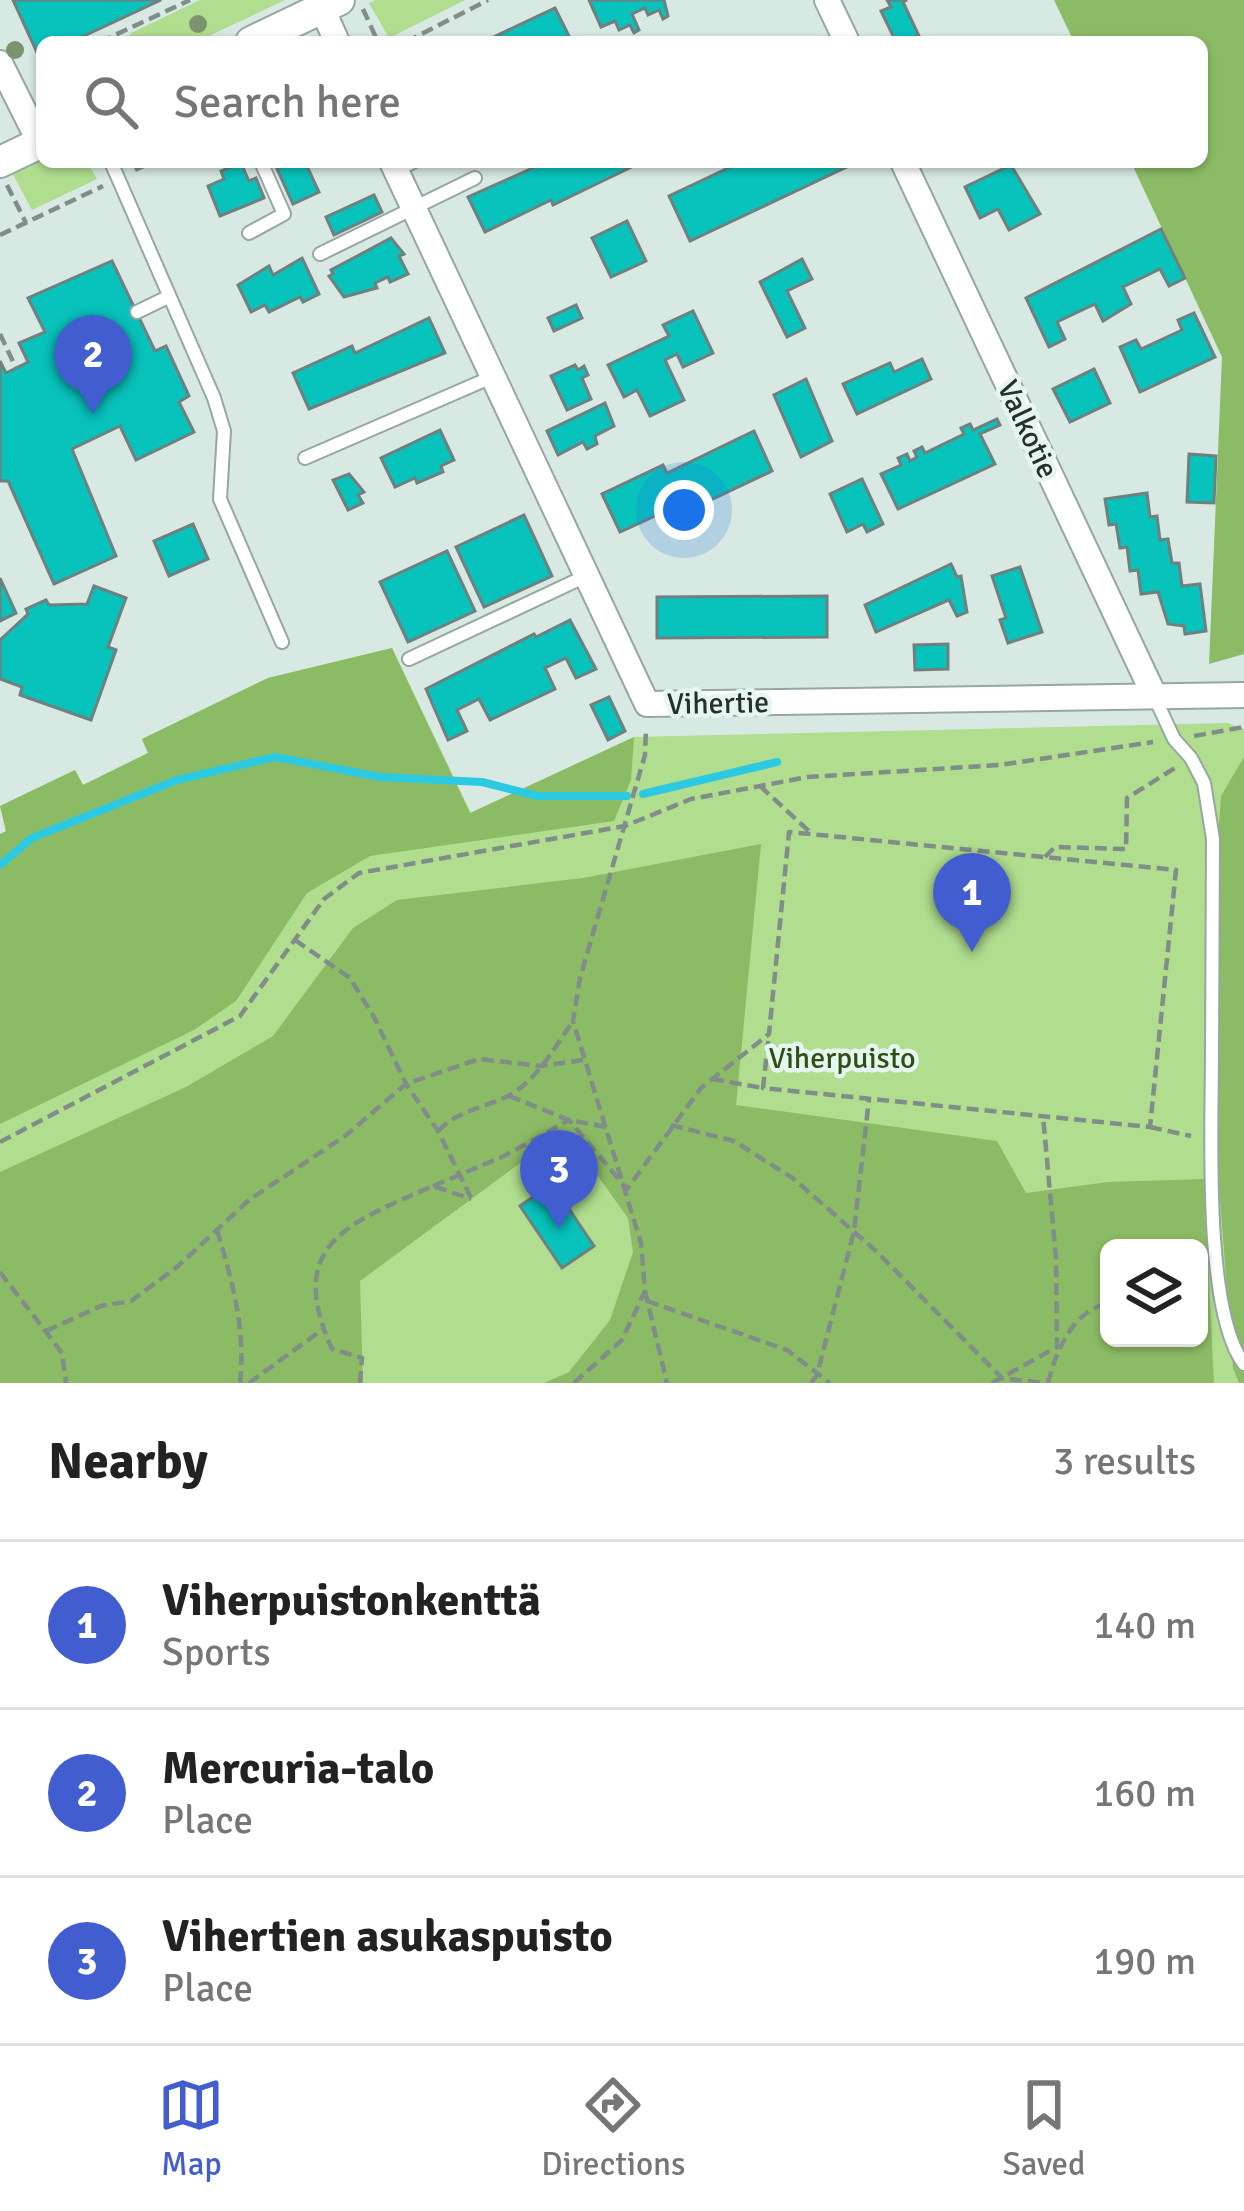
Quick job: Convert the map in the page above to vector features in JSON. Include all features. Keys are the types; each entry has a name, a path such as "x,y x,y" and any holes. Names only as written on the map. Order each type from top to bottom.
{"street":[{"path":"827,0 844,36"},
{"path":"263,36 330,4 336,36"},
{"path":"0,63 36,132"},
{"path":"0,166 36,145"},
{"name":"Vihertie","path":"401,168 415,211 647,704 1244,695"},
{"name":"Valkotie","path":"906,168 1154,695"}],"lane":[{"path":"114,168 214,398 224,431 220,499 282,643"},
{"path":"249,233 284,214 264,168"},
{"path":"320,254 475,178"},
{"path":"136,312 168,297"},
{"path":"305,458 494,376"},
{"path":"409,659 587,576"},
{"path":"1154,695 1174,739 1204,783 1214,839 1211,1141 1219,1289 1236,1354 1244,1364"}],"path":[{"path":"121,36 190,0"},
{"path":"359,0 375,36"},
{"path":"418,36 488,0"},
{"path":"0,166 26,223"},
{"path":"0,235 139,168"},
{"path":"0,334 16,368"},
{"path":"647,704 645,754 580,978 573,1021 627,1189 668,1383"},
{"path":"0,1142 240,1016 324,899 358,873 625,826 692,799 808,777 1000,765 1244,727"},
{"path":"1046,857 1055,847 1126,849 1127,798 1191,758"},
{"path":"760,786 812,834"},
{"path":"764,1088 789,832 1176,870 1150,1127"},
{"path":"295,940 350,978 406,1084 438,1131 471,1199 433,1186"},
{"path":"438,1131 454,1115 509,1096 541,1066 573,1021"},
{"path":"627,1189 671,1125 712,1079 769,1034"},
{"path":"46,1331 101,1306 130,1301 177,1267 249,1199 345,1136 406,1084 479,1059 541,1066 583,1060"},
{"path":"712,1079 1150,1127 1211,1141"},
{"path":"509,1096 569,1120 606,1127"},
{"path":"811,1383 854,1231 869,1099"},
{"path":"671,1125 734,1141 794,1179 854,1231 1002,1378 1046,1383 1057,1347 1056,1258 1043,1116"},
{"path":"360,1383 362,1358 332,1349 317,1315 315,1278 329,1242 370,1214 569,1120"},
{"path":"569,1120 627,1189"},
{"path":"217,1229 237,1294 240,1383"},
{"path":"0,1272 62,1353 65,1383"},
{"path":"574,1383 622,1340 645,1291"},
{"path":"647,1300 787,1350 830,1383"},
{"path":"992,1383 1057,1347 1100,1305"},
{"path":"249,1383 323,1328"}],"green space":[{"path":"200,0 285,0 209,36 131,33"},
{"path":"465,0 393,36 388,36 369,3"},
{"path":"1054,0 1244,0 1244,654 1209,664 1222,357 1134,168 1208,168 1208,36 1071,36"},
{"path":"36,160 36,168 91,168 97,179 32,210 11,171"},
{"name":"Viherpuisto","path":"392,648 471,813 634,737 1228,723 1244,729 1244,1383 0,1383 0,834 6,831 0,806 75,770 83,785 148,753 142,739 268,678"},
{"path":"392,648 470,813 634,737 631,780 614,821 370,856 307,893 236,1001 194,1030 0,1124 0,834 6,831 0,806 75,770 83,785 148,753 142,739 268,678"},
{"path":"1244,757 1244,1383 1239,1383 1233,1368 1218,1172 1218,838 1221,796"},
{"path":"761,844 736,1105 997,1141 1026,1193 1108,1182 1204,1179 1207,1239 1100,1239 1100,1347 1208,1347 1208,1261 1214,1383 544,1383 569,1372 610,1320 633,1252 628,1218 565,1130 360,1281 363,1383 0,1383 0,1172 186,1087 273,1036 353,928 397,900 583,878"}],"building":[{"path":"13,0 161,0 84,36 36,36 36,50"},
{"path":"589,0 664,0 668,16 663,19 659,10 648,15 645,8 632,14 639,30 634,33 630,25 619,30 615,21 601,27"},
{"path":"887,0 907,0 903,2 919,36 893,36 881,11 891,7"},
{"path":"555,8 569,36 496,36"},
{"path":"243,168 249,181 256,178 264,198 220,216 208,186 224,179 221,171"},
{"path":"308,168 319,192 293,204 277,169"},
{"path":"533,168 630,168 485,232 468,197"},
{"path":"728,168 845,168 690,241 669,196"},
{"path":"1013,168 1040,214 1009,230 998,209 980,218 965,187"},
{"path":"374,195 382,212 334,235 326,217"},
{"path":"627,221 646,261 611,277 592,238"},
{"path":"1161,229 1185,278 1169,286 1160,269 1123,287 1131,304 1103,321 1095,304 1057,322 1065,339 1049,347 1026,298"},
{"path":"391,238 404,254 399,256 408,274 390,282 388,277 375,283 377,288 344,297 329,276 331,270"},
{"path":"302,258 319,294 303,302 300,297 269,312 265,305 251,312 238,285 269,266 273,275"},
{"path":"802,259 812,279 787,291 805,328 787,337 760,282"},
{"path":"112,261 155,351 166,346 189,396 179,402 194,432 136,460 120,426 72,449 116,556 54,584 8,481 0,481 0,361 6,373 28,362 19,343 45,332 28,298"},
{"path":"576,305 582,318 554,331 548,318"},
{"path":"693,311 713,353 683,367 677,354 665,360 684,400 650,416 637,390 624,397 608,365 669,336 663,325"},
{"path":"1194,313 1215,357 1140,392 1120,347 1136,340 1141,349 1182,330 1178,320"},
{"path":"429,318 445,353 309,409 293,373 352,346 355,353"},
{"path":"922,359 931,379 857,414 843,384 890,363 894,372"},
{"path":"575,365 578,370 584,366 588,375 582,378 591,399 567,410 551,376"},
{"path":"1094,369 1110,403 1070,422 1053,389"},
{"path":"806,379 832,441 801,457 774,395"},
{"path":"605,403 614,426 595,436 597,444 587,449 583,442 558,455 547,431"},
{"path":"997,419 1000,425 980,434 995,464 898,509 881,474 901,465 898,458 907,454 910,461 922,447 925,453 964,434 961,428 970,424 973,430"},
{"path":"440,430 454,460 441,466 443,472 395,487 381,458"},
{"path":"754,431 772,471 683,513 679,505 620,532 602,494 663,465 667,473"},
{"path":"1189,454 1216,456 1214,503 1187,502"},
{"path":"349,474 364,492 358,495 363,503 348,510 333,480"},
{"path":"862,479 883,524 867,532 863,524 847,532 830,494"},
{"path":"1147,493 1150,517 1157,516 1160,540 1168,539 1172,563 1179,563 1182,586 1200,584 1206,631 1185,634 1184,626 1168,624 1158,592 1141,594 1138,570 1130,571 1127,547 1120,548 1116,524 1109,525 1105,499"},
{"path":"524,515 552,576 484,607 456,547"},
{"path":"193,524 208,559 169,576 154,541"},
{"path":"447,551 475,611 408,642 380,582"},
{"path":"951,564 957,577 961,576 967,612 957,616 949,600 876,632 865,605"},
{"path":"1020,567 1042,632 1008,643 1000,620 1006,618 992,576"},
{"path":"0,578 16,613 0,621"},
{"path":"94,586 126,598 108,647 116,650 91,720 20,695 22,687 0,679 0,640 28,614 26,609 46,600 49,605 87,604"},
{"path":"827,596 827,637 657,638 657,597"},
{"path":"570,620 596,669 576,678 566,658 545,668 555,689 490,720 479,699 457,710 467,731 448,740 426,689"},
{"path":"948,644 948,669 915,670 914,645"},
{"path":"609,697 625,731 608,740 591,705"},
{"path":"543,1190 558,1212 567,1206 594,1246 562,1268 520,1206"}],"waterway":[{"path":"0,865 32,838 177,780 275,757 380,777 482,782 537,796 627,796"},
{"path":"643,794 777,762"}],"place":[{"name":"Mercuria-talo","path":"93,414"},
{"name":"Viherpuistonkenttä","path":"972,952"},
{"name":"Vihertien asukaspuisto","path":"559,1229"}]}
